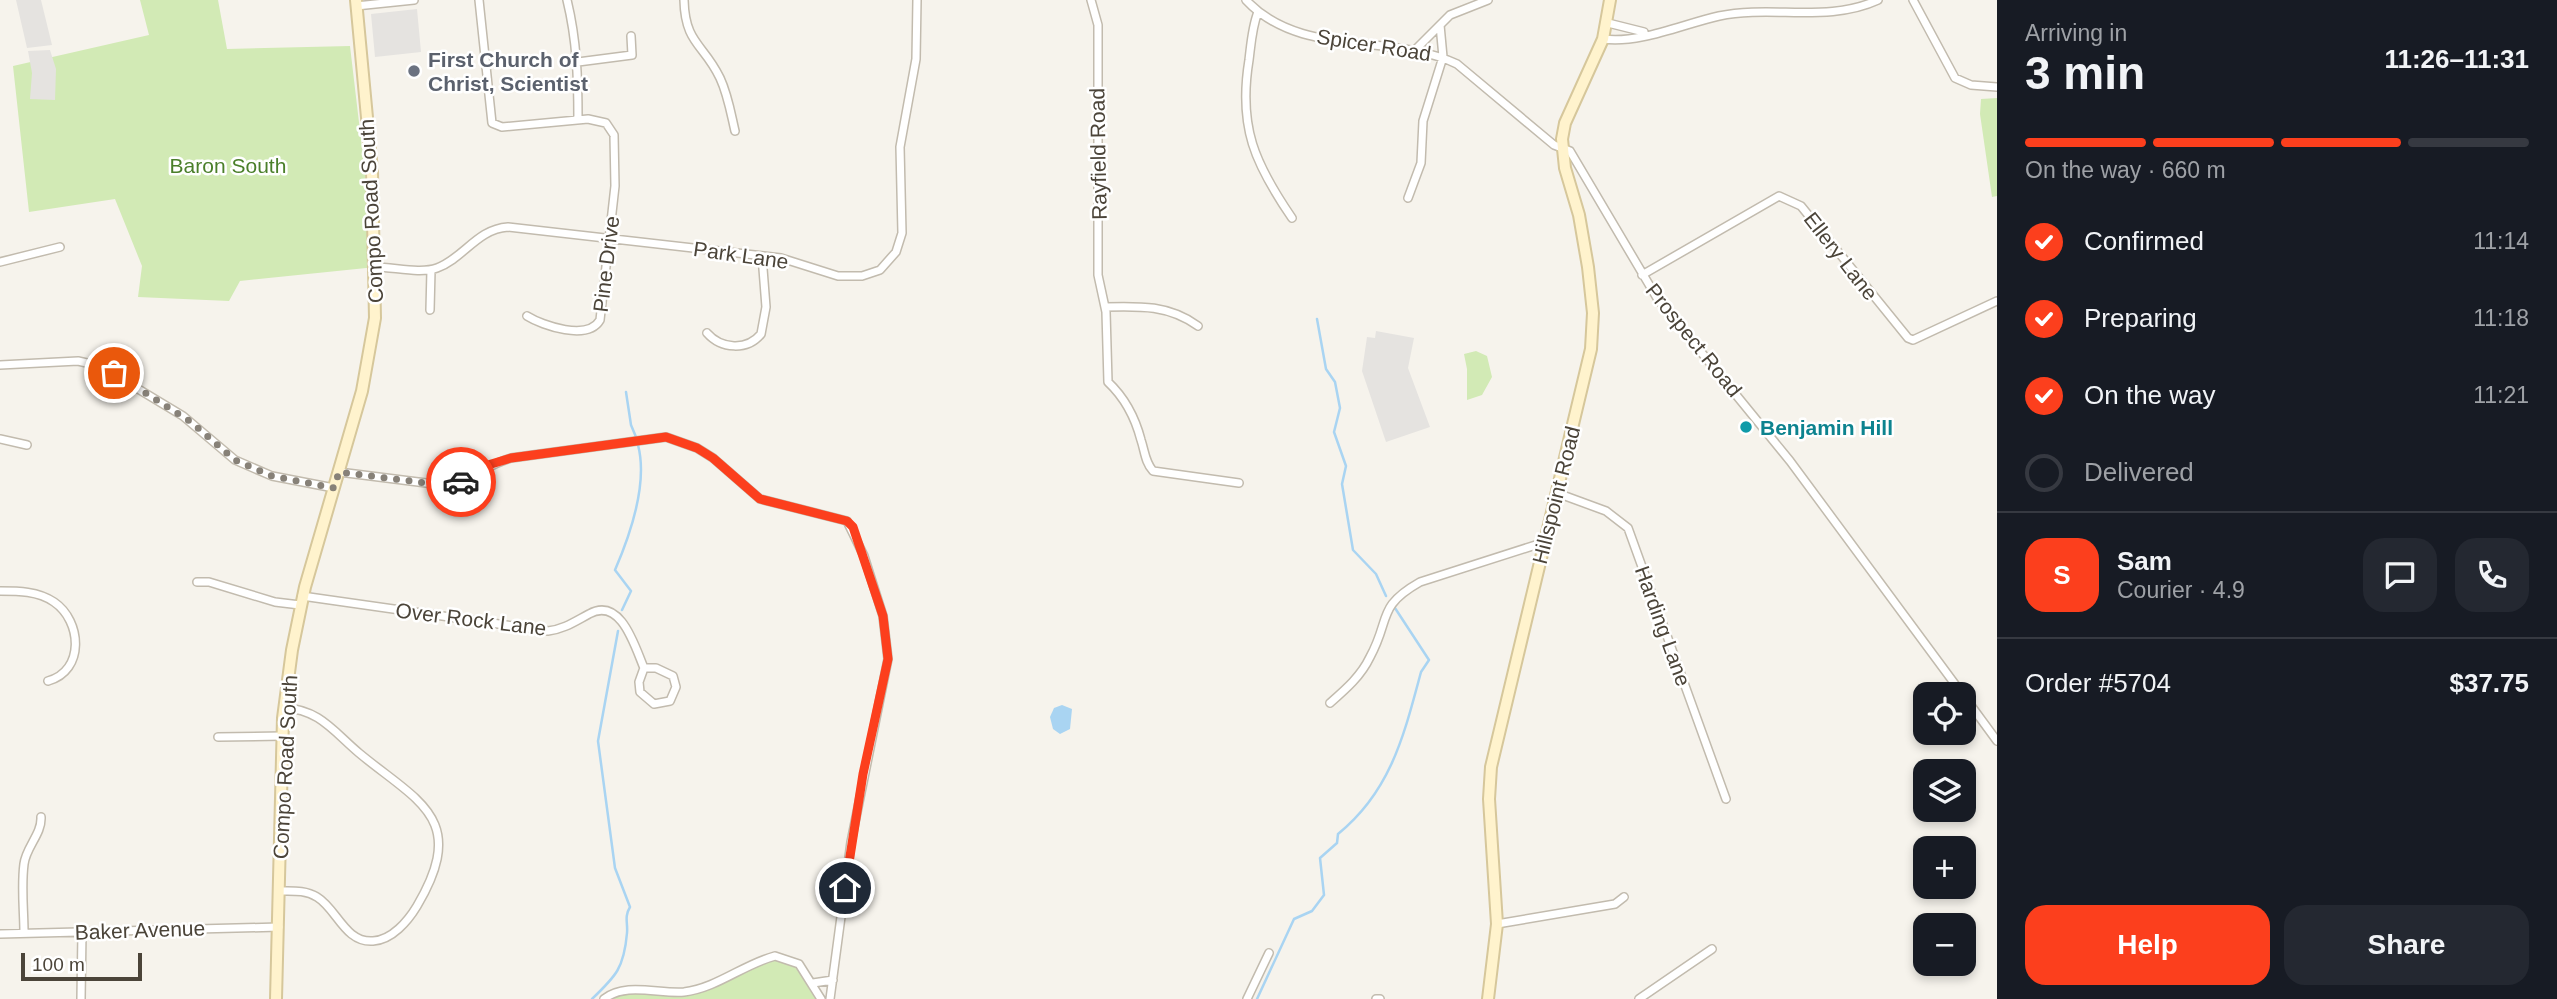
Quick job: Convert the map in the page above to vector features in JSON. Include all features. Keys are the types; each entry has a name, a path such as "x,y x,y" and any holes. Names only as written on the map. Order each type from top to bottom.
{"street":[{"path":"356,3 414,0"},
{"path":"479,0 492,123 502,127 578,120 576,34 567,0"},
{"path":"684,0 685,23 691,38 720,79 735,131"},
{"name":"Park Lane","path":"431,270 449,262 483,234 500,227 762,256 789,260 825,274 848,277 877,272 896,252 903,227 900,147 916,59 917,0"},
{"name":"Rayfield Road","path":"1091,0 1098,25 1098,275 1105,307 1108,382 1125,401 1135,421 1147,464 1153,471 1173,476 1239,483"},
{"name":"Spicer Road","path":"1246,0 1258,12 1324,39 1415,50 1443,57 1457,64 1554,145 1563,148"},
{"path":"1415,50 1450,15 1488,0"},
{"name":"Hillspoint Road","path":"1488,999 1497,924 1490,775 1587,371 1594,323 1582,229 1563,148 1565,123 1603,39 1610,0"},
{"path":"1603,39 1623,39 1721,16 1761,12 1833,12 1878,0"},
{"path":"1913,0 1955,78 1971,85 1997,87"},
{"name":"Compo Road South","path":"276,999 284,708 301,601 371,351 376,267 372,172 356,3"},
{"path":"1258,12 1245,83 1248,135 1259,164 1292,218"},
{"path":"1608,23 1648,33"},
{"path":"1408,198 1421,163 1423,121 1443,57 1440,25"},
{"path":"578,62 632,55 631,36"},
{"name":"Pine Drive","path":"527,316 542,326 585,331 597,326 601,314 615,170 611,127 600,121 578,120"},
{"name":"Prospect Road","path":"1563,148 1570,151 1642,275 1675,321 1790,461 1953,682"},
{"name":"Ellery Lane","path":"1642,275 1779,196 1801,206 1908,338 1913,340 1997,301"},
{"path":"0,262 60,247"},
{"path":"707,333 712,339 736,346 747,345 761,334 766,307 762,256"},
{"path":"376,267 431,270 430,310"},
{"path":"1105,307 1166,310 1180,314 1198,327"},
{"path":"0,365 78,361 100,366 183,416 235,460 272,476 334,488"},
{"path":"339,472 442,485 457,484 488,465 511,458 666,437 697,448 713,458 760,499 847,521 853,527 883,616 888,659 850,842 830,999"},
{"path":"0,439 27,445"},
{"name":"Harding Lane","path":"1557,493 1606,511 1628,528 1726,799"},
{"path":"1330,703 1351,684 1366,663 1384,616 1392,601 1402,592 1420,582 1545,542"},
{"path":"197,582 209,582 275,603 301,601"},
{"path":"0,591 38,594 65,612 76,645 75,660 67,671 48,681"},
{"name":"Over Rock Lane","path":"301,601 548,631 566,628 590,613 602,610 614,614 623,623 644,668 639,682 640,692 646,699 660,705 670,701 677,687 673,676 656,668 644,668"},
{"path":"281,891 305,892 316,896 352,934 365,941 379,940 402,925 426,890 437,842 431,816 414,794 360,754 327,722 308,712 284,708"},
{"name":"Prospect Road","path":"1976,713 1997,741"},
{"path":"218,737 283,736"},
{"path":"24,933 24,865 28,848 42,825 41,817"},
{"path":"1497,924 1615,904 1624,897"},
{"name":"Baker Avenue","path":"0,934 280,927"},
{"path":"81,999 82,932"},
{"path":"1639,999 1712,949"},
{"path":"1247,999 1269,953"},
{"path":"604,999 621,990 680,992 699,989 775,956 799,964 821,999"},
{"path":"813,983 833,980"}],"green space":[{"name":"Baron South","path":"140,0 218,0 227,49 350,46 376,267 240,281 229,301 138,297 142,266 115,199 29,212 13,66 149,35"},
{"path":"1997,98 1997,196 1992,197 1980,114 1981,99"},
{"path":"1476,351 1487,356 1492,377 1482,395 1467,400 1464,354"},
{"path":"768,958 792,960 821,999 604,999 614,992 691,991"}],"shaded area":[{"path":"16,0 41,0 52,45 27,48"},
{"path":"417,9 421,52 375,57 371,14"},
{"path":"50,50 56,69 55,100 30,99 32,73 28,51"},
{"path":"1376,331 1414,338 1408,368 1430,427 1386,442 1362,371 1367,337 1375,338"}],"water":[{"path":"1062,705 1072,709 1070,729 1060,734 1053,729 1050,717 1054,708"}],"waterway":[{"path":"1317,319 1326,369 1335,382 1340,408 1334,432 1346,466 1342,484 1353,550 1376,574 1386,596"},
{"path":"626,392 631,425 636,437"},
{"path":"622,610 631,591 615,570 636,508 641,475 638,445"},
{"path":"1257,999 1294,919 1312,911 1324,895 1320,858 1337,843 1338,834 1356,817 1383,780 1401,740 1421,672 1429,660 1393,605"},
{"path":"592,999 613,977 621,963 630,907 615,868 598,741 618,631"}],"way so far":[{"path":"114,373 191,422 227,455 272,476 334,488 339,472 442,485 461,482"}],"place":[{"name":"First Church of Christ, Scientist","path":"414,71"},
{"name":"Benjamin Hill","path":"1746,427"}],"route":[{"path":"461,482 488,465 511,458 635,439 666,437 697,448 713,458 745,489 760,499 839,518 853,527 883,616 888,659 850,842 845,888"}]}
